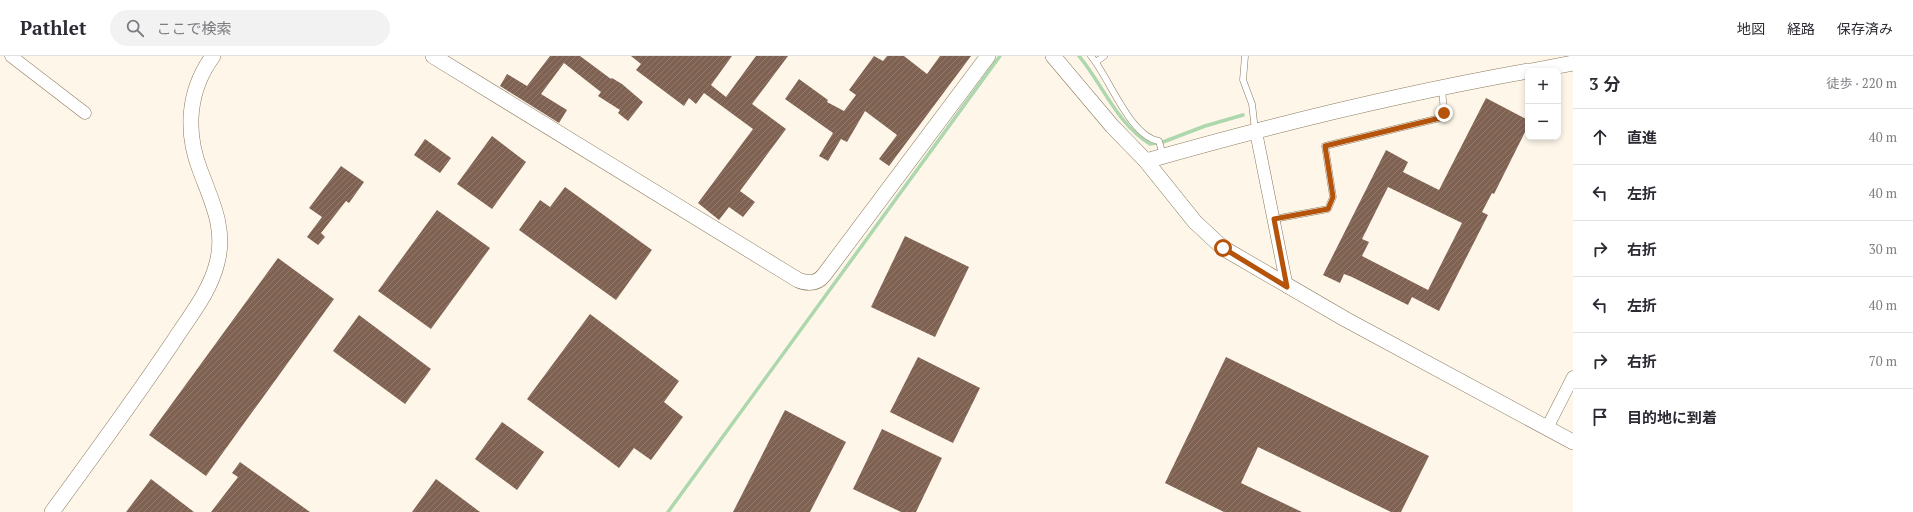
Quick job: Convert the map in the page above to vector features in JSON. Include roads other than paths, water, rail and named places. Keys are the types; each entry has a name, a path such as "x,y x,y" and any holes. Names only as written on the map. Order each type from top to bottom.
{"street":[{"path":"11,56 85,113"},
{"path":"52,512 135,398 199,302 213,276 220,252 220,228 215,206 196,158 190,122 196,88 200,77 213,56"},
{"path":"433,56 798,280 811,283 820,279 824,275 988,56"},
{"path":"1053,56 1112,126 1146,161 1195,222 1223,248 1287,287 1573,442"},
{"path":"1548,68 1573,64"},
{"path":"1146,161 1332,112 1442,87 1525,72"},
{"path":"1256,132 1287,287"},
{"path":"1547,428 1573,377"}],"lane":[{"path":"1090,56 1096,62 1117,100 1139,130 1150,140 1159,141 1163,156"},
{"path":"1096,62 1104,56"},
{"path":"1245,56 1243,80 1252,104 1256,132"},
{"path":"1274,219 1328,209 1333,197 1325,146 1440,118 1444,113 1442,87"}],"waterway":[{"path":"668,512 1000,56"},
{"path":"1079,56 1088,67 1119,115 1138,136 1150,144 1163,142 1205,126 1243,115"}]}
